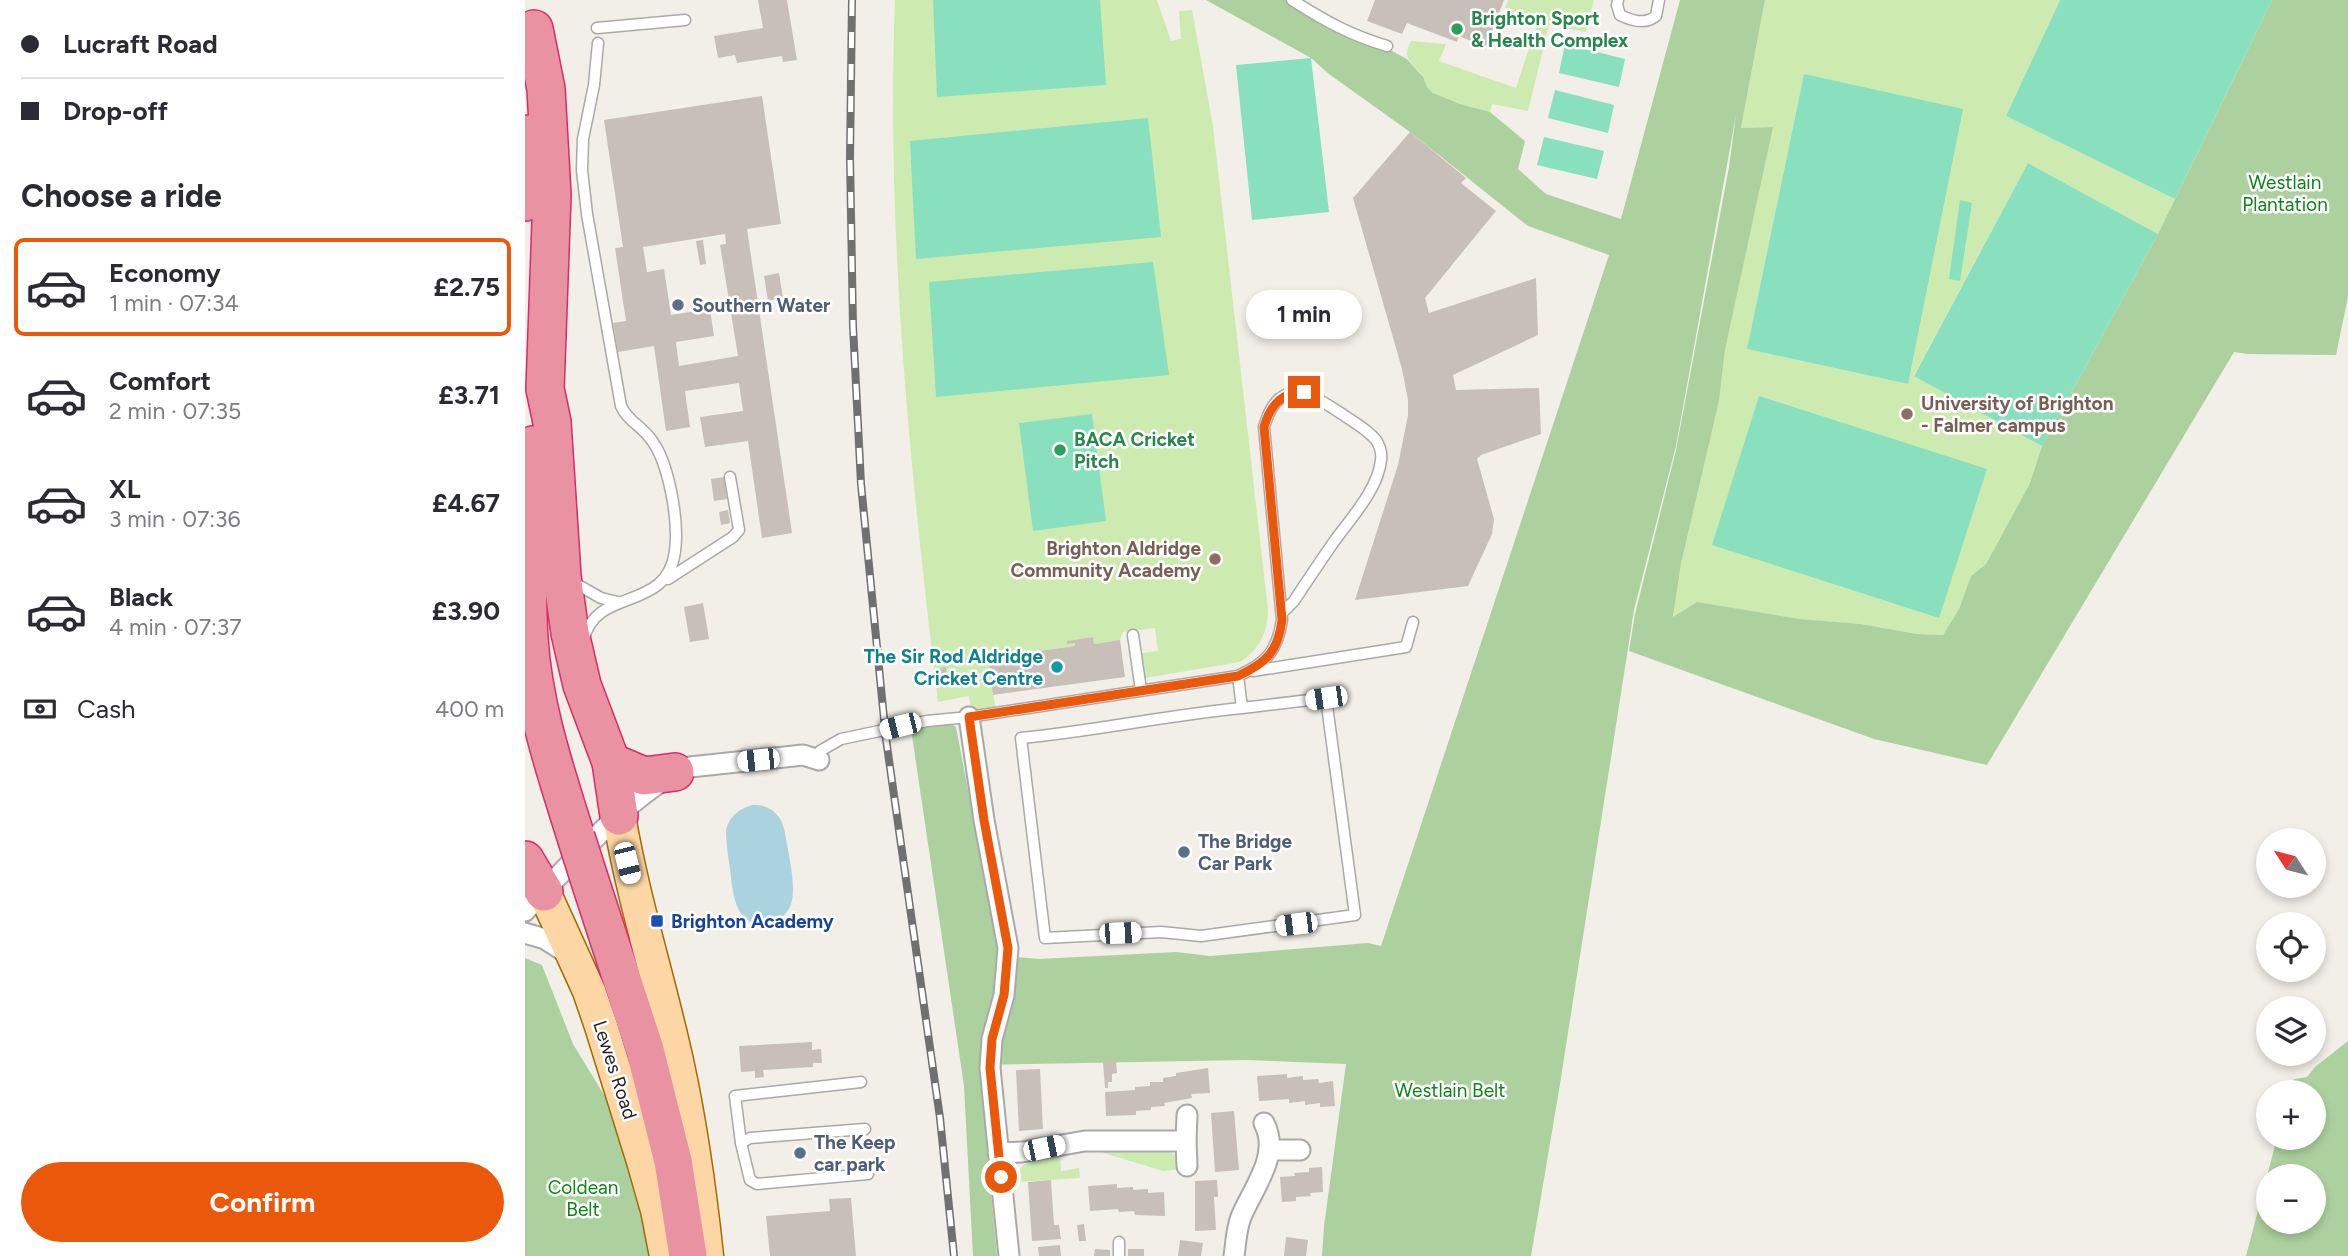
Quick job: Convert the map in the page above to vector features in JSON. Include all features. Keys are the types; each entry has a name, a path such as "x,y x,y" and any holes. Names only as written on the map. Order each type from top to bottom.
{"highway":[{"path":"525,202 534,14"},
{"path":"534,14 546,89 552,195 545,389 552,422 562,576 576,661 593,719 611,762 619,816"},
{"path":"545,389 534,424 530,513 529,639 538,698 550,753 645,1049 673,1161 688,1256"},
{"path":"611,762 644,776 675,772"},
{"path":"525,860 534,902"}],"main road":[{"path":"619,816 627,863 677,1061 698,1169 707,1256"},
{"name":"Lewes Road","path":"534,902 574,957 601,1026 657,1210 666,1256"}],"street":[{"path":"969,717 984,820 1008,948 1004,995 992,1039 990,1068 1009,1256"},
{"path":"534,902 641,795 675,772 690,766 803,755 819,761"},
{"path":"525,933 545,939 574,957"},
{"path":"1187,1115 1188,1166"},
{"path":"1234,1256 1241,1218 1265,1169 1269,1135 1264,1123"},
{"path":"998,1153 1022,1152 1086,1141 1187,1141"},
{"path":"1269,1150 1300,1150"}],"lane":[{"path":"1292,0 1326,22 1355,36 1388,46"},
{"path":"1618,0 1616,5 1620,15 1640,22 1656,16 1660,0"},
{"path":"597,28 685,20"},
{"path":"598,43 594,85 583,139 583,182 621,406 657,448 666,470 672,499 676,540 674,561 669,575 659,585"},
{"path":"1242,674 1261,665 1268,657 1280,632 1282,613 1264,427 1272,407 1279,399 1289,394 1304,392 1323,401 1375,439 1381,454 1381,463 1357,510 1294,601 1282,613"},
{"path":"576,661 588,627 597,616 618,602 641,595 659,585 737,534 730,477"},
{"path":"562,576 591,593 618,602"},
{"path":"819,761 820,751 841,739 927,721 969,717 1406,647 1413,622"},
{"path":"1133,635 1141,690"},
{"path":"1242,674 1242,708"},
{"path":"1326,698 1355,915 1201,936 1161,932 1045,938 1021,738 1242,708 1326,698"},
{"path":"861,1082 735,1096 741,1143 750,1180 757,1184 868,1174"},
{"path":"741,1143 750,1138 865,1129"},
{"path":"1119,1242 1119,1256"}],"green space":[{"path":"895,0 1157,0 1171,41 1181,39 1179,11 1192,10 1213,126 1268,610 1261,640 1240,662 1145,678 1142,653 1158,651 1155,628 1123,632 1120,640 1094,644 1093,637 1067,641 1067,644 1075,643 1075,646 989,658 995,707 971,710 969,696 938,702 918,527 897,264 893,88"},
{"path":"933,0 1100,0 1106,85 937,97"},
{"path":"1206,0 1296,0 1407,59 1433,93 1490,112 1525,141 1518,169 1546,194 1621,219 1680,0 1765,0 1741,128 1773,127 1725,350 1719,401 1681,564 1673,617 1697,602 1799,619 1943,635 1959,609 1971,576 1986,564 2030,483 2042,446 2158,234 2272,0 2348,0 2348,297 2336,355 2234,352 1987,765 1874,739 1629,651 1635,614 1676,450 1729,167 1736,115 1676,446 1634,610 1531,1256 1322,1256 1346,1064 1246,1060 979,1065 997,1256 973,1256 964,1086 911,729 948,722 956,727 999,952 1039,959 1176,952 1210,956 1368,943 1381,946 1609,255 1528,226 1311,58"},
{"path":"1508,0 1594,0 1586,32 1549,25 1528,111 1492,104 1490,112 1456,103 1433,92 1408,58 1407,51 1411,41 1446,44 1439,61 1516,88 1538,21 1505,8"},
{"path":"1765,0 2060,0 2006,116 2175,199 2158,234 2028,163 1914,375 2042,446 2030,483 1986,564 1971,576 1959,609 1943,635 1917,634 1861,624 1793,619 1697,602 1673,618 1681,564 1719,401 1725,350 1772,127 1741,128","holes":["1804,74 1908,384 1747,349"]},
{"path":"2060,0 2272,0 2175,199 2006,116"},
{"path":"1565,44 1625,59 1619,87 1559,73"},
{"path":"1311,58 1329,212 1252,220 1236,65"},
{"path":"1804,74 1963,109 1908,384 1747,349"},
{"path":"1555,90 1614,105 1608,133 1548,118"},
{"path":"1148,118 1161,237 916,259 910,141"},
{"path":"1544,137 1604,151 1597,179 1537,165"},
{"path":"2028,163 2158,234 2042,446 1914,376"},
{"path":"1960,200 1972,203 1960,281 1949,279"},
{"path":"1153,262 1169,375 936,397 929,282"},
{"path":"1759,396 1987,469 1939,618 1712,545"},
{"name":"BACA Cricket Pitch","path":"1092,414 1106,521 1033,531 1019,423"},
{"name":"Coldean Belt","path":"525,958 542,965 573,1044 629,1136 652,1256 525,1256"},
{"path":"2348,1041 2348,1256 2246,1256 2256,1218 2256,1234 2326,1234 2326,1164 2270,1164 2274,1150 2326,1150 2326,1080 2293,1080 2307,1077 2316,1066 2326,1066 2326,1058"},
{"path":"1094,1150 1167,1150 1179,1158 1180,1169 1163,1171"},
{"path":"1060,1155 1061,1171 1079,1168 1080,1178 1015,1182 1016,1174 1025,1164"}],"water":[{"path":"752,805 764,806 778,816 785,833 791,869 793,897 790,908 782,917 767,924 756,924 748,920 737,907 728,854 726,830 730,821 738,811"}],"building":[{"path":"758,0 787,0 797,60 783,62 782,56 737,63 735,55 718,58 714,36 763,28"},
{"name":"Brighton Sport & Health Complex","path":"1375,0 1504,0 1486,47 1459,36 1457,42 1407,23 1402,34 1367,21"},
{"path":"762,96 781,224 747,229 792,533 762,538 748,441 705,447 700,417 743,411 739,383 685,391 690,427 666,431 654,346 618,352 613,323 626,321 615,248 623,247 604,120","holes":["725,234 726,244 720,245 738,356 679,366 676,342 714,336 710,309 671,315 664,269 647,272 643,247"]},
{"path":"1410,132 1466,178 1461,183 1496,211 1425,298 1429,313 1536,278 1538,335 1453,375 1456,390 1539,388 1541,434 1481,455 1477,459 1494,519 1492,534 1468,586 1355,600 1398,465 1408,415 1408,400 1402,369 1353,198"},
{"path":"703,240 706,264 700,265 696,241"},
{"path":"779,273 783,298 768,301 764,276"},
{"path":"724,477 727,499 714,501 711,479"},
{"path":"728,510 730,523 721,525 719,512"},
{"path":"703,603 709,639 690,642 684,607"},
{"name":"The Sir Rod Aldridge Cricket Centre","path":"1093,637 1094,644 1120,640 1125,677 993,695 989,658 1075,646 1075,643 1067,644 1067,641"},
{"path":"946,667 948,683 942,684 940,668"},
{"path":"812,1042 812,1050 821,1049 822,1063 813,1063 813,1067 763,1070 764,1077 755,1078 755,1071 741,1072 739,1046"},
{"path":"1116,1061 1117,1073 1112,1074 1112,1082 1108,1082 1108,1088 1105,1088 1103,1062"},
{"path":"1208,1068 1210,1093 1191,1094 1192,1098 1164,1103 1165,1106 1151,1107 1151,1110 1136,1111 1136,1115 1106,1116 1105,1092 1135,1090 1135,1087 1150,1086 1150,1082 1163,1082 1163,1078 1176,1076 1176,1073"},
{"path":"1040,1069 1043,1129 1019,1131 1016,1070"},
{"path":"1287,1074 1287,1078 1303,1076 1303,1080 1318,1079 1319,1083 1333,1081 1335,1106 1320,1107 1320,1103 1305,1105 1305,1101 1289,1103 1289,1099 1259,1101 1257,1076"},
{"path":"1234,1111 1239,1170 1215,1172 1211,1113"},
{"path":"1322,1167 1323,1192 1296,1197 1296,1201 1282,1202 1280,1177 1295,1176 1294,1173 1309,1172 1309,1168"},
{"path":"1051,1180 1054,1225 1059,1225 1061,1239 1032,1241 1028,1182"},
{"path":"1217,1180 1218,1197 1214,1197 1216,1230 1195,1231 1195,1181"},
{"path":"1117,1184 1117,1188 1148,1189 1148,1193 1164,1192 1165,1216 1135,1215 1134,1211 1119,1212 1118,1209 1090,1211 1088,1186"},
{"path":"851,1198 856,1256 770,1256 766,1216 830,1211 829,1199"},
{"path":"1084,1224 1086,1241 1079,1241 1077,1225"},
{"path":"1286,1237 1308,1240 1306,1256 1284,1256"},
{"path":"1180,1240 1203,1243 1201,1256 1178,1256"},
{"path":"1060,1245 1061,1256 1039,1256 1038,1247"},
{"path":"1095,1249 1110,1250 1110,1256 1094,1256"},
{"path":"1128,1249 1144,1249 1144,1256 1128,1256"}],"railway":[{"path":"852,0 850,158 853,326 861,484 886,739 940,1118 954,1256"}],"place":[{"name":"Brighton Sport & Health Complex","path":"1457,29"},
{"name":"Southern Water","path":"678,305"},
{"name":"University of Brighton - Falmer campus","path":"1907,414"},
{"name":"BACA Cricket Pitch","path":"1060,450"},
{"name":"Brighton Aldridge Community Academy","path":"1215,559"},
{"name":"The Sir Rod Aldridge Cricket Centre","path":"1057,667"},
{"name":"The Bridge Car Park","path":"1184,852"},
{"name":"Brighton Academy","path":"657,921"},
{"name":"The Keep car park","path":"800,1153"}],"route":[{"path":"1001,1177 990,1068 992,1039 1004,995 1008,948 984,820 969,717 1238,676 1261,665 1275,646 1282,620 1264,427 1272,407 1279,399 1296,392 1304,392"}],"park label":[{"name":"Westlain Plantation","path":"2285,193"},
{"name":"Westlain Belt","path":"1450,1090"}]}
